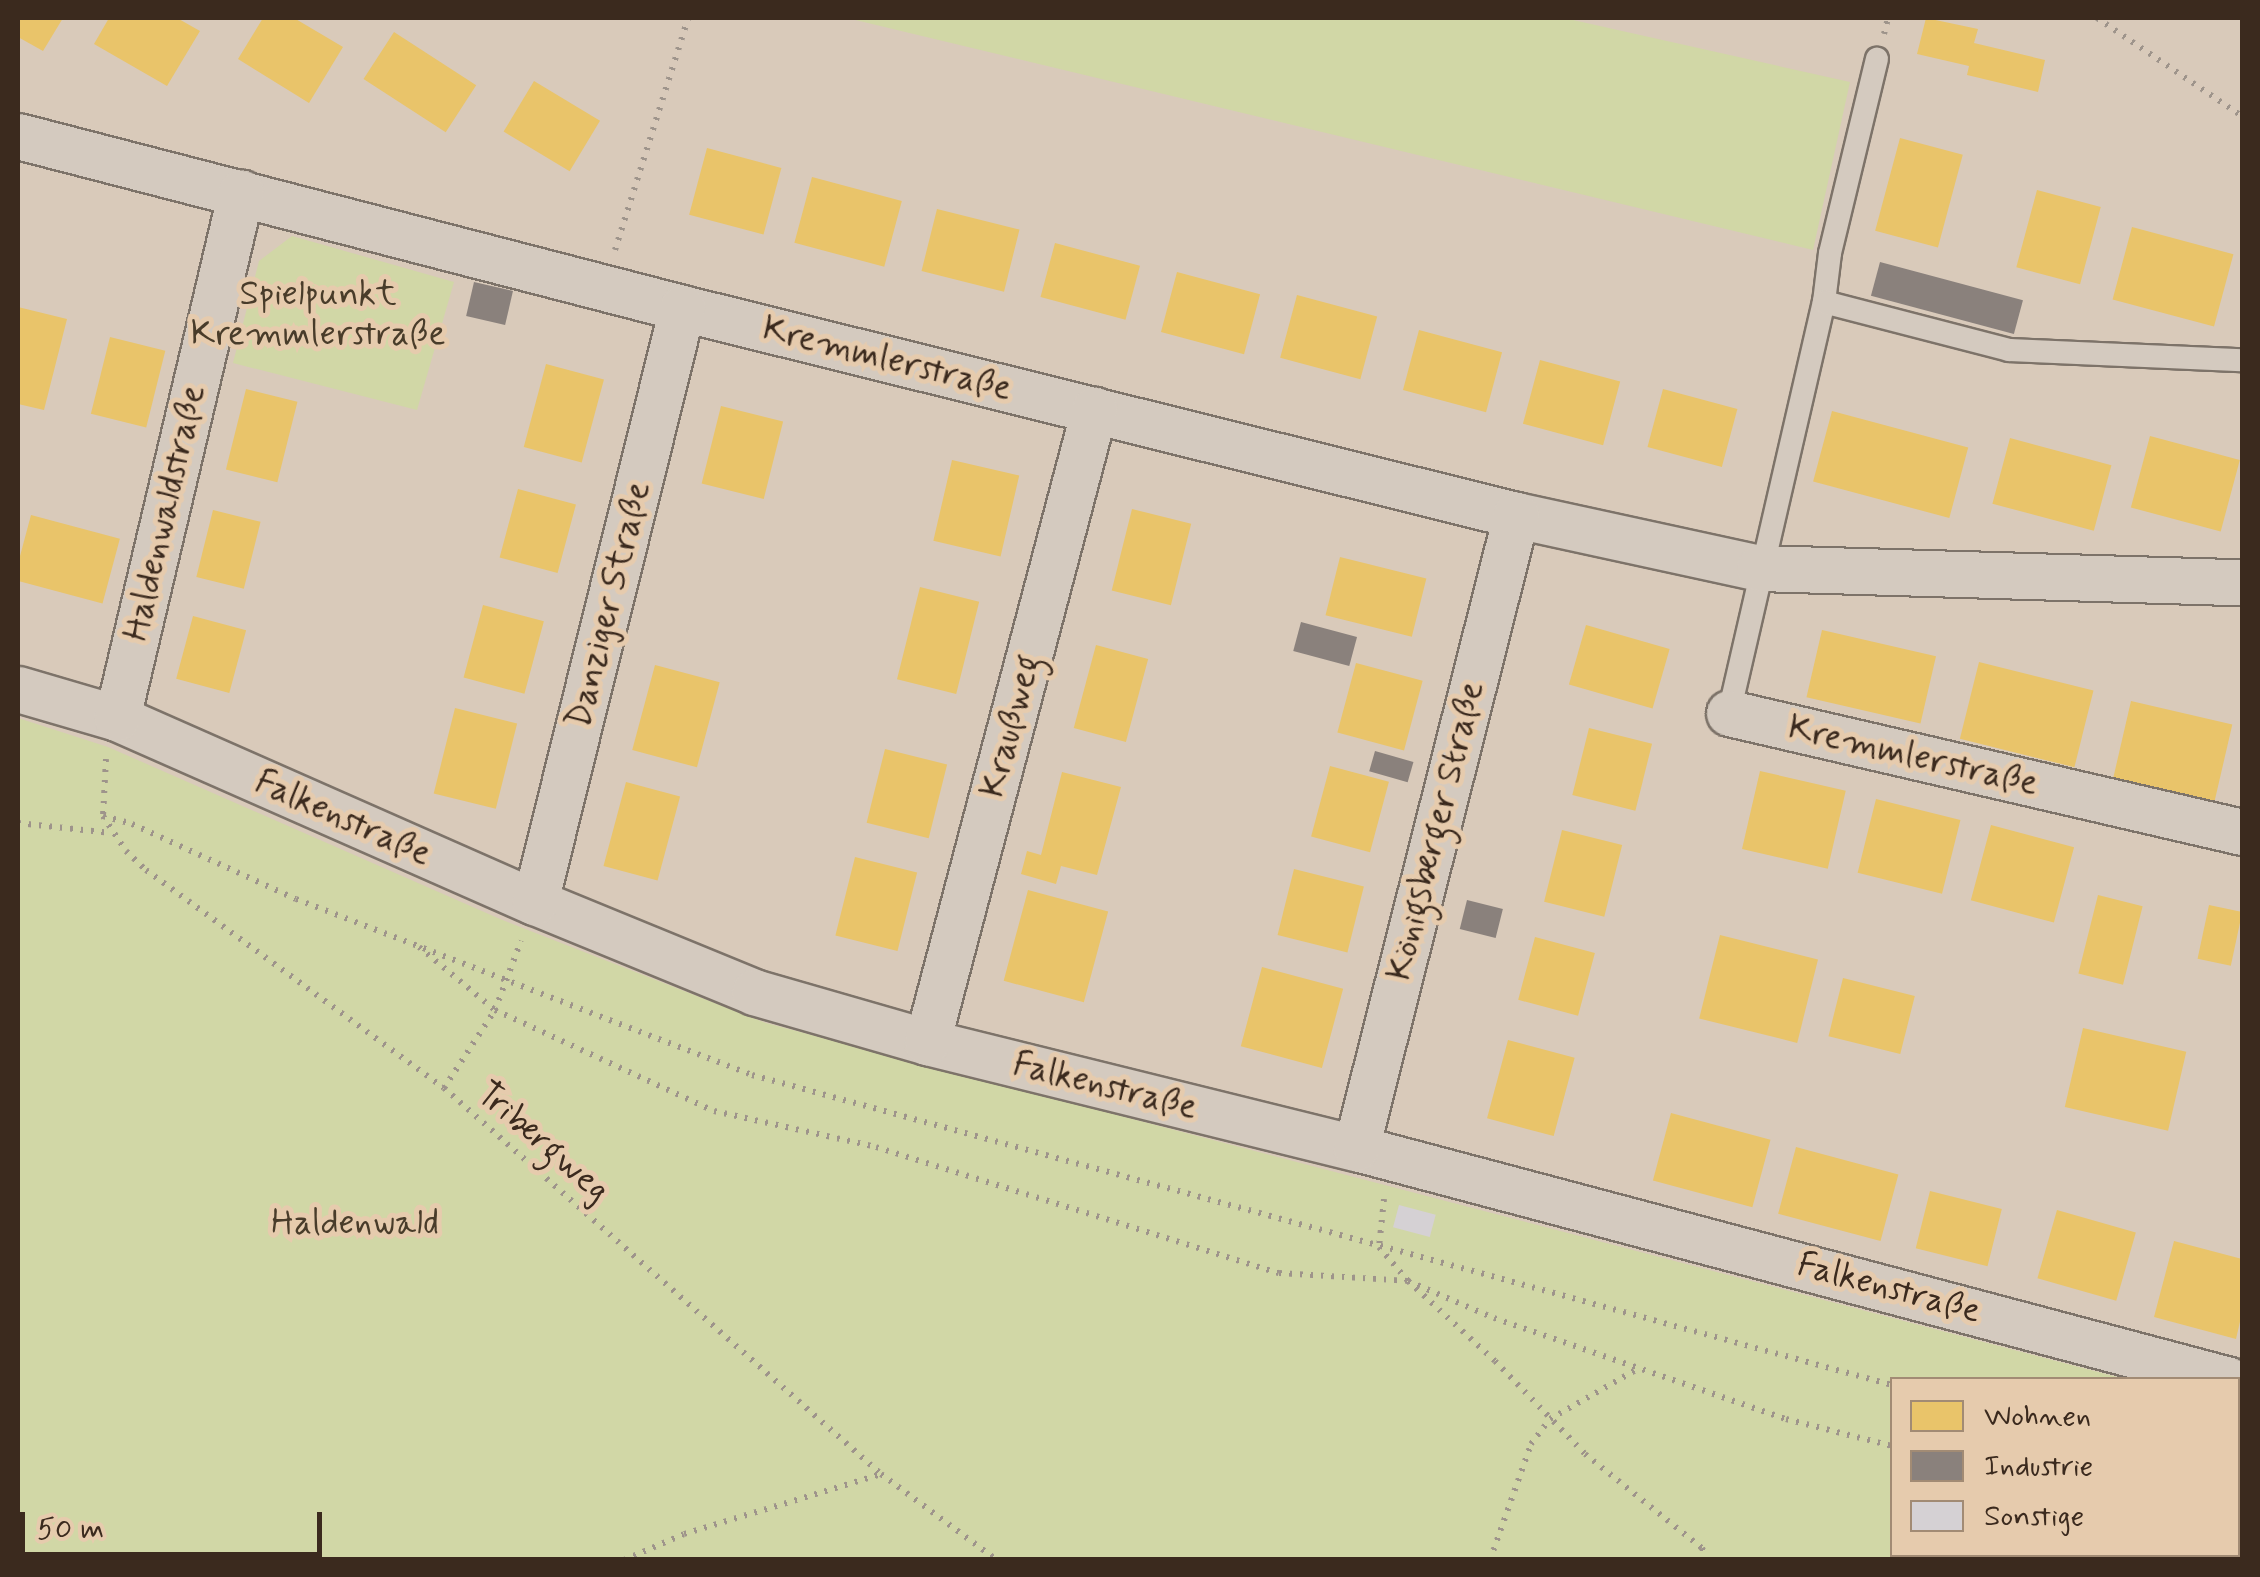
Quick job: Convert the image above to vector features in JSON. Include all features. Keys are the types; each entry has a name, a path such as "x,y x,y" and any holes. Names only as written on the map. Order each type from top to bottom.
{"street":[{"name":"Kremmlerstraße","path":"18,136 682,308 1516,515 1759,568 2242,582"},
{"name":"Haldenwaldstraße","path":"113,733 241,192"},
{"name":"Danziger Straße","path":"535,902 682,308"},
{"name":"Kraußweg","path":"927,1042 1094,410"},
{"name":"Königsberger Straße","path":"1356,1148 1516,515"},
{"name":"Falkenstraße","path":"18,688 113,733 754,992 927,1042 1356,1148 2217,1377"},
{"name":"Kremmlerstraße","path":"1729,713 2242,832"}],"lane":[{"path":"1759,568 1824,302 1830,253 1877,59"},
{"path":"1824,302 2009,350 2242,360"},
{"name":"Kremmlerstraße","path":"1729,713 1759,568"}],"path":[{"path":"604,288 688,18"},
{"path":"2097,18 2242,116"},
{"name":"Tribergweg","path":"113,733 102,776 103,816 112,833 146,870 444,1088 881,1474 997,1560"},
{"path":"103,816 132,824 296,899 752,1075 1890,1384"},
{"path":"18,823 112,833"},
{"path":"444,1088 495,1010 535,902"},
{"path":"414,944 495,1010 714,1110 876,1147 1278,1273 1408,1281 1494,1318 1786,1419 1890,1445"},
{"path":"1379,1247 1408,1281 1585,1454 1702,1548 1707,1560"},
{"path":"1490,1560 1531,1444 1550,1418 1639,1368"},
{"path":"624,1560 684,1534 881,1474"}],"green space":[{"path":"847,18 1564,18 1850,82 1813,250"},
{"name":"Spielpunkt Kremmlerstraße","path":"292,236 454,282 417,410 233,363 259,261"},
{"name":"Haldenwald","path":"18,718 108,747 500,919 766,1023 2117,1377 1890,1377 1890,1557 2240,1557 2242,1409 2242,1559 18,1559"}],"building: Wohnen":[{"path":"18,18 63,18 43,51 18,37"},
{"path":"109,18 177,18 200,31 167,86 94,44"},
{"path":"263,18 294,18 343,47 309,103 238,59"},
{"path":"1926,18 1978,29 1974,43 2045,60 2038,92 1967,75 1969,66 1917,54"},
{"path":"394,32 476,85 446,132 364,79"},
{"path":"534,81 600,121 570,171 504,132"},
{"path":"1900,138 1963,155 1938,248 1875,231"},
{"path":"707,148 781,168 764,235 689,215"},
{"path":"812,177 902,201 884,267 794,243"},
{"path":"2037,190 2101,207 2080,284 2016,267"},
{"path":"937,209 1019,230 1004,292 922,271"},
{"path":"2132,227 2233,254 2214,327 2113,299"},
{"path":"1055,243 1140,266 1126,320 1041,297"},
{"path":"1177,272 1260,294 1244,354 1161,332"},
{"path":"1297,295 1377,316 1360,379 1280,358"},
{"path":"18,307 67,319 44,410 18,404"},
{"path":"1419,330 1502,352 1486,412 1403,390"},
{"path":"110,337 165,351 146,427 91,414"},
{"path":"1540,360 1620,381 1603,445 1523,424"},
{"path":"546,364 604,380 582,463 524,447"},
{"path":"246,389 297,402 277,482 226,470"},
{"path":"1663,389 1737,409 1722,467 1647,447"},
{"path":"721,406 783,421 764,499 702,484"},
{"path":"1832,411 1968,447 1949,518 1813,482"},
{"path":"2150,436 2240,460 2221,532 2131,507"},
{"path":"2010,438 2111,465 2094,531 1992,504"},
{"path":"952,460 1019,476 1001,556 933,541"},
{"path":"518,489 576,505 558,573 500,558"},
{"path":"1132,509 1191,524 1171,605 1112,591"},
{"path":"213,510 261,522 244,589 196,577"},
{"path":"31,515 120,539 103,604 18,581 18,564"},
{"path":"1340,557 1426,579 1412,637 1325,615"},
{"path":"920,587 979,602 956,694 897,679"},
{"path":"483,605 544,621 524,694 464,677"},
{"path":"193,616 246,630 229,693 176,679"},
{"path":"1586,625 1670,649 1653,709 1569,685"},
{"path":"1822,630 1936,656 1920,724 1806,697"},
{"path":"1096,645 1148,659 1126,742 1074,728"},
{"path":"1979,662 2093,691 2074,767 1960,739"},
{"path":"1356,663 1423,681 1404,750 1337,733"},
{"path":"655,665 720,682 697,767 632,750"},
{"path":"2131,701 2232,724 2215,801 2113,778"},
{"path":"455,708 517,723 496,809 434,793"},
{"path":"1589,728 1652,744 1635,811 1572,795"},
{"path":"885,749 947,764 929,838 867,823"},
{"path":"1330,766 1389,782 1370,852 1311,837"},
{"path":"1760,771 1846,791 1828,869 1742,849"},
{"path":"1062,772 1121,787 1097,875 1061,866 1056,884 1021,874 1027,851 1041,855"},
{"path":"626,782 680,796 658,881 603,866"},
{"path":"1876,799 1960,820 1942,894 1858,873"},
{"path":"1991,825 2074,847 2054,923 1971,900"},
{"path":"1562,830 1622,845 1604,917 1544,902"},
{"path":"855,857 917,872 898,951 835,936"},
{"path":"1294,869 1364,886 1347,952 1278,935"},
{"path":"1028,890 1108,911 1084,1002 1004,981"},
{"path":"2098,895 2143,906 2123,985 2078,974"},
{"path":"2209,905 2242,912 2231,966 2198,959"},
{"path":"1720,935 1818,959 1797,1043 1699,1018"},
{"path":"1535,937 1595,953 1578,1016 1518,1000"},
{"path":"1262,967 1343,989 1322,1068 1241,1046"},
{"path":"1843,978 1915,996 1900,1054 1828,1036"},
{"path":"2083,1028 2186,1052 2168,1131 2065,1107"},
{"path":"1508,1040 1575,1058 1554,1136 1487,1118"},
{"path":"1671,1113 1770,1140 1752,1207 1653,1181"},
{"path":"1796,1147 1898,1174 1881,1241 1778,1214"},
{"path":"1930,1191 2002,1209 1988,1266 1916,1248"},
{"path":"2057,1210 2136,1233 2116,1301 2037,1278"},
{"path":"2174,1241 2242,1259 2242,1313 2236,1339 2154,1317"}],"building: Industrie":[{"path":"1880,262 2023,300 2014,334 1871,296"},
{"path":"474,282 513,291 505,325 466,316"},
{"path":"1301,622 1357,637 1349,666 1293,651"},
{"path":"1375,751 1413,762 1408,782 1369,771"},
{"path":"1467,900 1503,909 1496,938 1460,929"}],"building: Sonstige":[{"path":"1399,1205 1436,1215 1430,1237 1393,1227"}]}
